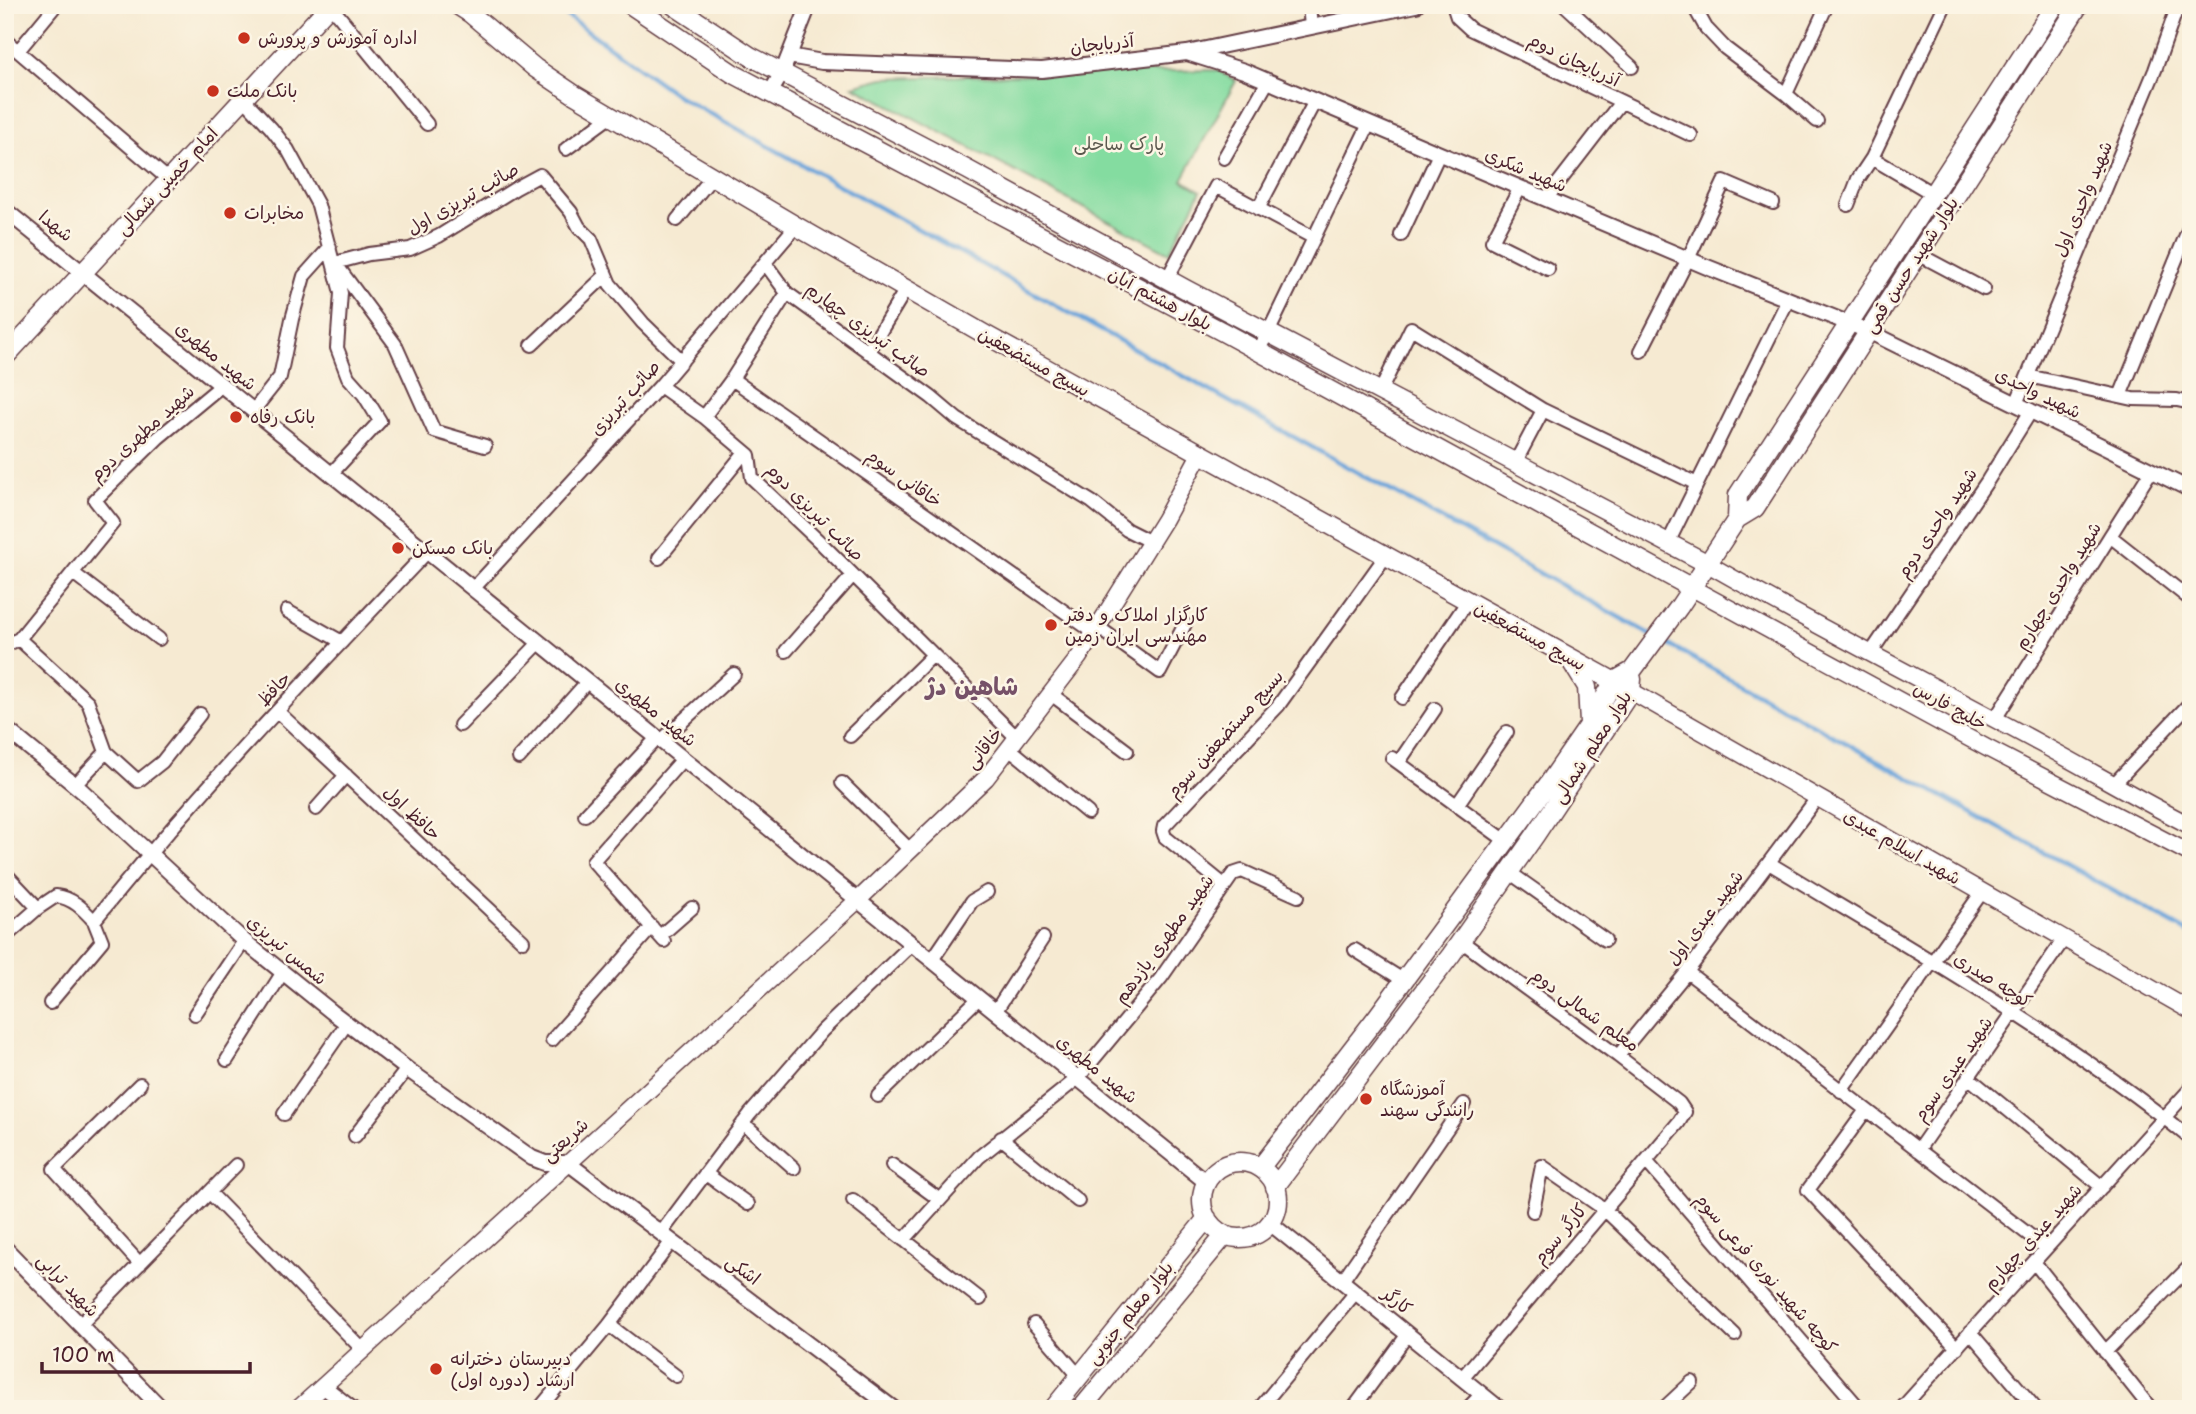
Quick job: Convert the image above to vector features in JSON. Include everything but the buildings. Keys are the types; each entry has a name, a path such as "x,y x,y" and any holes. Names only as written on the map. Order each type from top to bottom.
{"main road":[{"name":"امام خمینی شمالی","path":"7,352 330,5"},
{"name":"بلوار هشتم آبان","path":"631,5 732,73 1258,351 1692,588"},
{"name":"بلوار هشتم آبان","path":"673,5 750,56 785,65 1167,279 1708,564"},
{"name":"بلوار شهید حسن قمی","path":"1737,519 1738,495 2055,5"},
{"name":"بلوار شهید حسن قمی","path":"1632,671 1679,607 1737,519 1755,508 2079,5"},
{"name":"بسیج مستضعفین","path":"464,8 535,68 575,95 796,226 1200,454 1614,681"},
{"path":"1035,233 1047,214"},
{"name":"خاقانی","path":"858,900 986,778 1051,694 1097,630 1151,542 1200,454"},
{"name":"خلیج فارس","path":"1708,564 2191,827"},
{"name":"خلیج فارس","path":"1692,588 2010,760 2191,854"},
{"path":"1569,658 1587,687 1589,725"},
{"name":"بلوار معلم شمالی","path":"1260,1168 1520,822 1589,725 1614,681 1632,671 1632,691 1536,834 1461,941 1275,1187"},
{"name":"شهید اسلام عبدی","path":"1614,681 2191,1011"},
{"path":"1520,822 1536,834"},
{"name":"شریعتی","path":"298,1409 858,900"},
{"path":"1248,1163 1260,1168 1269,1176 1275,1187 1278,1199 1270,1223 1250,1236 1237,1237 1214,1228 1202,1206 1206,1182 1213,1172 1224,1165 1248,1163"},
{"name":"بلوار معلم جنوبی","path":"1053,1409 1207,1218"},
{"name":"بلوار معلم جنوبی","path":"1081,1409 1225,1234"}],"street":[{"path":"18,51 56,5"},
{"path":"330,5 427,124"},
{"path":"770,93 785,65 809,5"},
{"path":"1309,5 1311,27"},
{"name":"آذربایجان","path":"785,65 822,62 1042,70 1187,54 1389,8 1416,5"},
{"name":"آذربایجان دوم","path":"1453,5 1457,17 1470,29 1691,135"},
{"path":"1564,5 1632,67"},
{"path":"1692,5 1706,28 1725,48 1817,121"},
{"path":"1786,94 1827,5"},
{"path":"1848,205 1858,179 1872,158 1945,5"},
{"name":"شهید واحدی اول","path":"2016,404 2155,70 2178,5"},
{"path":"5,40 169,180"},
{"name":"شهید شکری","path":"1187,54 1244,71 1849,325"},
{"path":"1224,158 1268,81"},
{"path":"244,99 288,150 318,205 341,293 337,348 348,377 364,395 380,421 331,474"},
{"path":"1258,209 1315,101"},
{"path":"1546,199 1621,102"},
{"path":"566,149 611,116"},
{"path":"1258,351 1369,124"},
{"path":"1401,235 1439,154"},
{"path":"1872,158 1933,194"},
{"name":"صائب تبریزی اول","path":"335,263 369,254 410,249 439,236 540,176 571,212 579,228 591,239 610,284 643,323 682,361"},
{"path":"677,220 713,176"},
{"path":"1641,351 1724,182 1773,203"},
{"path":"1167,279 1216,186 1314,238"},
{"path":"1520,188 1492,241 1548,270"},
{"name":"شهدا","path":"5,210 82,272"},
{"path":"2120,396 2191,223"},
{"name":"صائب تبریزی","path":"473,589 660,386 796,226"},
{"path":"253,411 280,377 304,276 330,247"},
{"path":"1918,254 1984,289"},
{"path":"335,263 395,344 434,430 485,446"},
{"name":"صائب تبریزی چهارم","path":"765,263 788,293 957,419 1092,502 1119,524 1151,542"},
{"name":"شهید مطهری","path":"82,272 1206,1182"},
{"path":"532,345 606,275"},
{"path":"868,352 906,289"},
{"path":"704,417 788,293"},
{"path":"1668,543 1788,300"},
{"name":"شهید واحدی","path":"1849,325 1868,331 2191,490"},
{"path":"1380,392 1411,328 1543,410 1697,484"},
{"path":"2028,376 2133,399 2191,403"},
{"name":"خاقانی سوم","path":"732,379 1160,672 1185,624"},
{"name":"شهید مطهری دوم","path":"19,639 113,523 95,500 158,438 222,385"},
{"name":"صائب تبریزی دوم","path":"660,386 704,417 749,455 752,478 933,655 1013,743 1088,813"},
{"path":"1515,463 1543,410"},
{"name":"شهید واحدی دوم","path":"1870,654 1988,480 2031,411"},
{"path":"659,558 745,452"},
{"name":"شهید واحدی چهارم","path":"1995,719 2151,471"},
{"path":"2110,536 2191,600"},
{"name":"حافظ","path":"94,921 149,853 277,711 427,552"},
{"name":"بسیج مستضعفین سوم","path":"1224,886 1165,837 1164,826 1278,706 1385,556"},
{"path":"73,573 159,639"},
{"path":"786,651 855,577"},
{"path":"1402,698 1467,602"},
{"path":"287,611 342,642"},
{"path":"5,640 9,644 19,639 88,702 106,752 138,780 162,762 200,714"},
{"path":"460,725 539,643"},
{"path":"850,736 933,655"},
{"path":"584,815 659,739 734,674"},
{"path":"519,758 587,682"},
{"path":"1051,694 1127,751"},
{"path":"2113,785 2191,702"},
{"path":"1435,709 1396,760 1506,841"},
{"name":"حافظ اول","path":"277,711 523,941"},
{"name":"شمس تبریزی","path":"5,728 75,785 244,941 346,1023 532,1158 545,1163 568,1163"},
{"path":"1457,805 1507,732"},
{"path":"75,785 106,752"},
{"path":"659,935 593,861 683,759"},
{"path":"316,809 346,775"},
{"path":"842,783 911,851"},
{"name":"شهید عبدی اول","path":"1618,1056 1686,972 1817,798"},
{"name":"کوچه صدری","path":"1769,863 2093,1065 2191,1139"},
{"name":"شهید مطهری یازدهم","path":"904,1240 979,1157 1078,1078 1161,978 1233,874 1242,871 1298,896"},
{"path":"1509,872 1605,940"},
{"path":"5,873 38,908"},
{"path":"932,960 972,901 987,892"},
{"path":"1841,1091 1982,892"},
{"path":"5,937 56,896 66,898 79,906 94,921 102,941 50,1003"},
{"path":"552,1040 659,935 692,908"},
{"path":"995,1012 1043,937"},
{"name":"شهید عبدی سوم","path":"1918,1150 2064,939"},
{"path":"195,1014 244,941"},
{"name":"معلم شمالی دوم","path":"1461,941 1618,1056 1679,1103 1685,1112"},
{"path":"539,1409 609,1325 706,1174 743,1123 822,1031 912,944"},
{"path":"1355,950 1403,980"},
{"path":"227,1059 283,972"},
{"path":"1686,972 2046,1248"},
{"path":"878,1096 979,998"},
{"path":"284,1114 346,1023"},
{"path":"355,1136 407,1069"},
{"path":"1968,1077 2102,1186"},
{"path":"140,1084 54,1169 140,1264"},
{"name":"شهید عبدی چهارم","path":"1901,1409 2191,1088"},
{"path":"1342,1281 1464,1104"},
{"path":"1866,1110 1808,1190 1957,1348"},
{"name":"کارگر سوم","path":"1462,1378 1685,1112"},
{"path":"743,1123 794,1168"},
{"path":"1001,1138 1078,1201"},
{"name":"کوچه شهید نوری فرعی سوم","path":"1646,1161 1860,1409"},
{"name":"اشکی","path":"568,1163 894,1409"},
{"path":"892,1164 940,1200"},
{"path":"80,1325 236,1166"},
{"path":"1533,1211 1542,1166 1605,1209 1735,1335"},
{"path":"706,1174 748,1204"},
{"path":"209,1193 363,1350"},
{"path":"853,1200 980,1299"},
{"name":"کارگر","path":"1270,1223 1500,1409"},
{"name":"شهید ترابی","path":"5,1248 162,1409"},
{"path":"2034,1262 2151,1409"},
{"path":"2105,1352 2191,1265"},
{"path":"1259,1409 1356,1292"},
{"path":"1034,1324 1079,1376"},
{"path":"609,1325 676,1377"},
{"path":"1970,1332 2036,1409"},
{"path":"1353,1409 1408,1334"},
{"path":"1663,1409 1692,1382"},
{"path":"323,1386 352,1409"},
{"path":"1467,1409 1482,1394"}],"green space":[{"name":"پارک ساحلی","path":"1217,70 1236,81 1182,180 1201,191 1169,253 853,86 883,78"}],"waterway":[{"path":"552,5 678,96 1651,635"},
{"path":"1662,641 2191,934"}],"place":[{"name":"اداره آموزش و پرورش","path":"244,38"},
{"name":"بانک ملت","path":"213,91"},
{"name":"مخابرات","path":"230,213"},
{"name":"بانک رفاه","path":"236,417"},
{"name":"بانک مسکن","path":"398,548"},
{"name":"کارگزار املاک و دفتر مهندسی ایران زمین","path":"1051,625"},
{"name":"آموزشگاه رانندگی سهند","path":"1366,1099"},
{"name":"دبیرستان دخترانه ارشاد (دوره اول)","path":"436,1369"}],"district":[{"name":"شاهین دژ","path":"972,687"}]}
